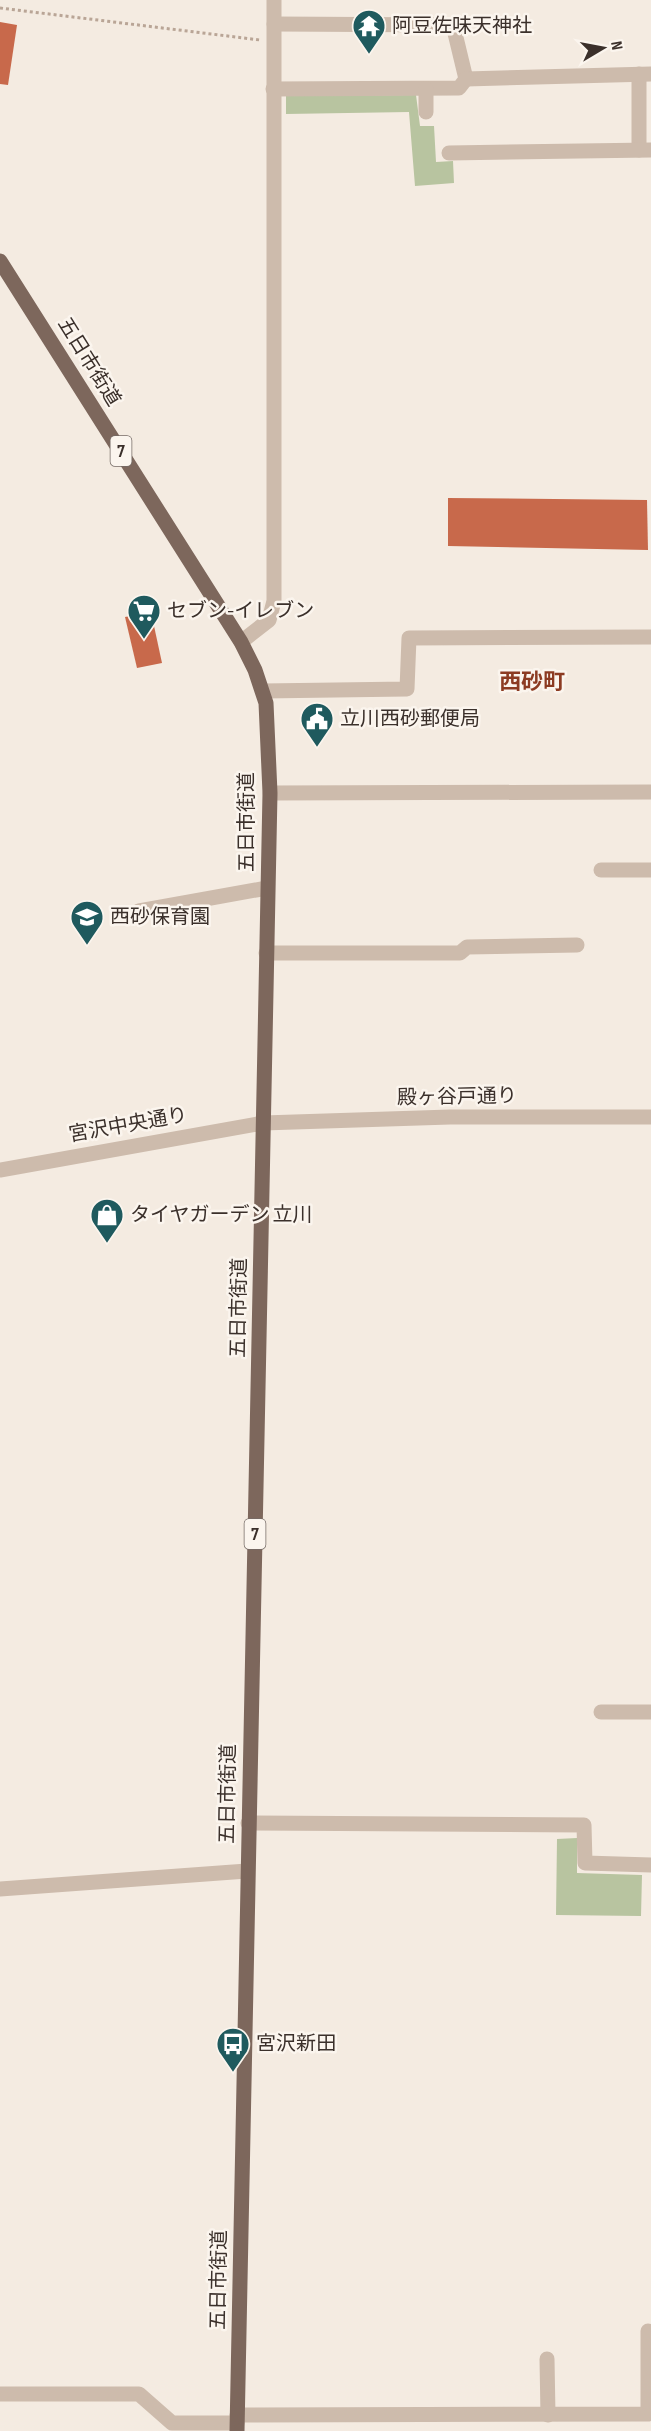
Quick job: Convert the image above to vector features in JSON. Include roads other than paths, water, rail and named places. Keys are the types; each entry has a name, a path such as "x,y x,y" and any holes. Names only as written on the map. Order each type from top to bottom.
{"main road":[{"name":"五日市街道","path":"0,261 241,642 263,691 267,718 270,793 237,2423"}],"street":[{"path":"241,642 269,620 274,601 274,0"},
{"path":"274,24 453,25 466,79"},
{"path":"448,153 645,150 645,74 466,79"},
{"path":"273,89 459,88 466,79"},
{"path":"426,89 426,112"},
{"path":"263,691 407,689 409,638 651,637"},
{"path":"270,793 651,792"},
{"path":"601,870 651,870"},
{"path":"139,910 267,888"},
{"path":"266,953 460,953 467,946 577,945"},
{"name":"殿ヶ谷戸通り","path":"264,1123 450,1117 651,1117"},
{"name":"宮沢中央通り","path":"0,1170 264,1123"},
{"path":"600,1712 651,1712"},
{"path":"248,1823 584,1826 585,1863 651,1865"},
{"path":"0,1889 247,1870"},
{"path":"0,2394 139,2394 172,2423 648,2414 650,2368 648,2331"},
{"path":"547,2359 548,2415"}],"place":[{"name":"阿豆佐味天神社","path":"369,55"},
{"name":"セブン-イレブン","path":"144,640"},
{"name":"立川西砂郵便局","path":"317,748"},
{"name":"西砂保育園","path":"87,946"},
{"name":"タイヤガーデン 立川","path":"107,1244"},
{"name":"宮沢新田","path":"233,2073"}],"district":[{"name":"西砂町","path":"532,682"}]}
